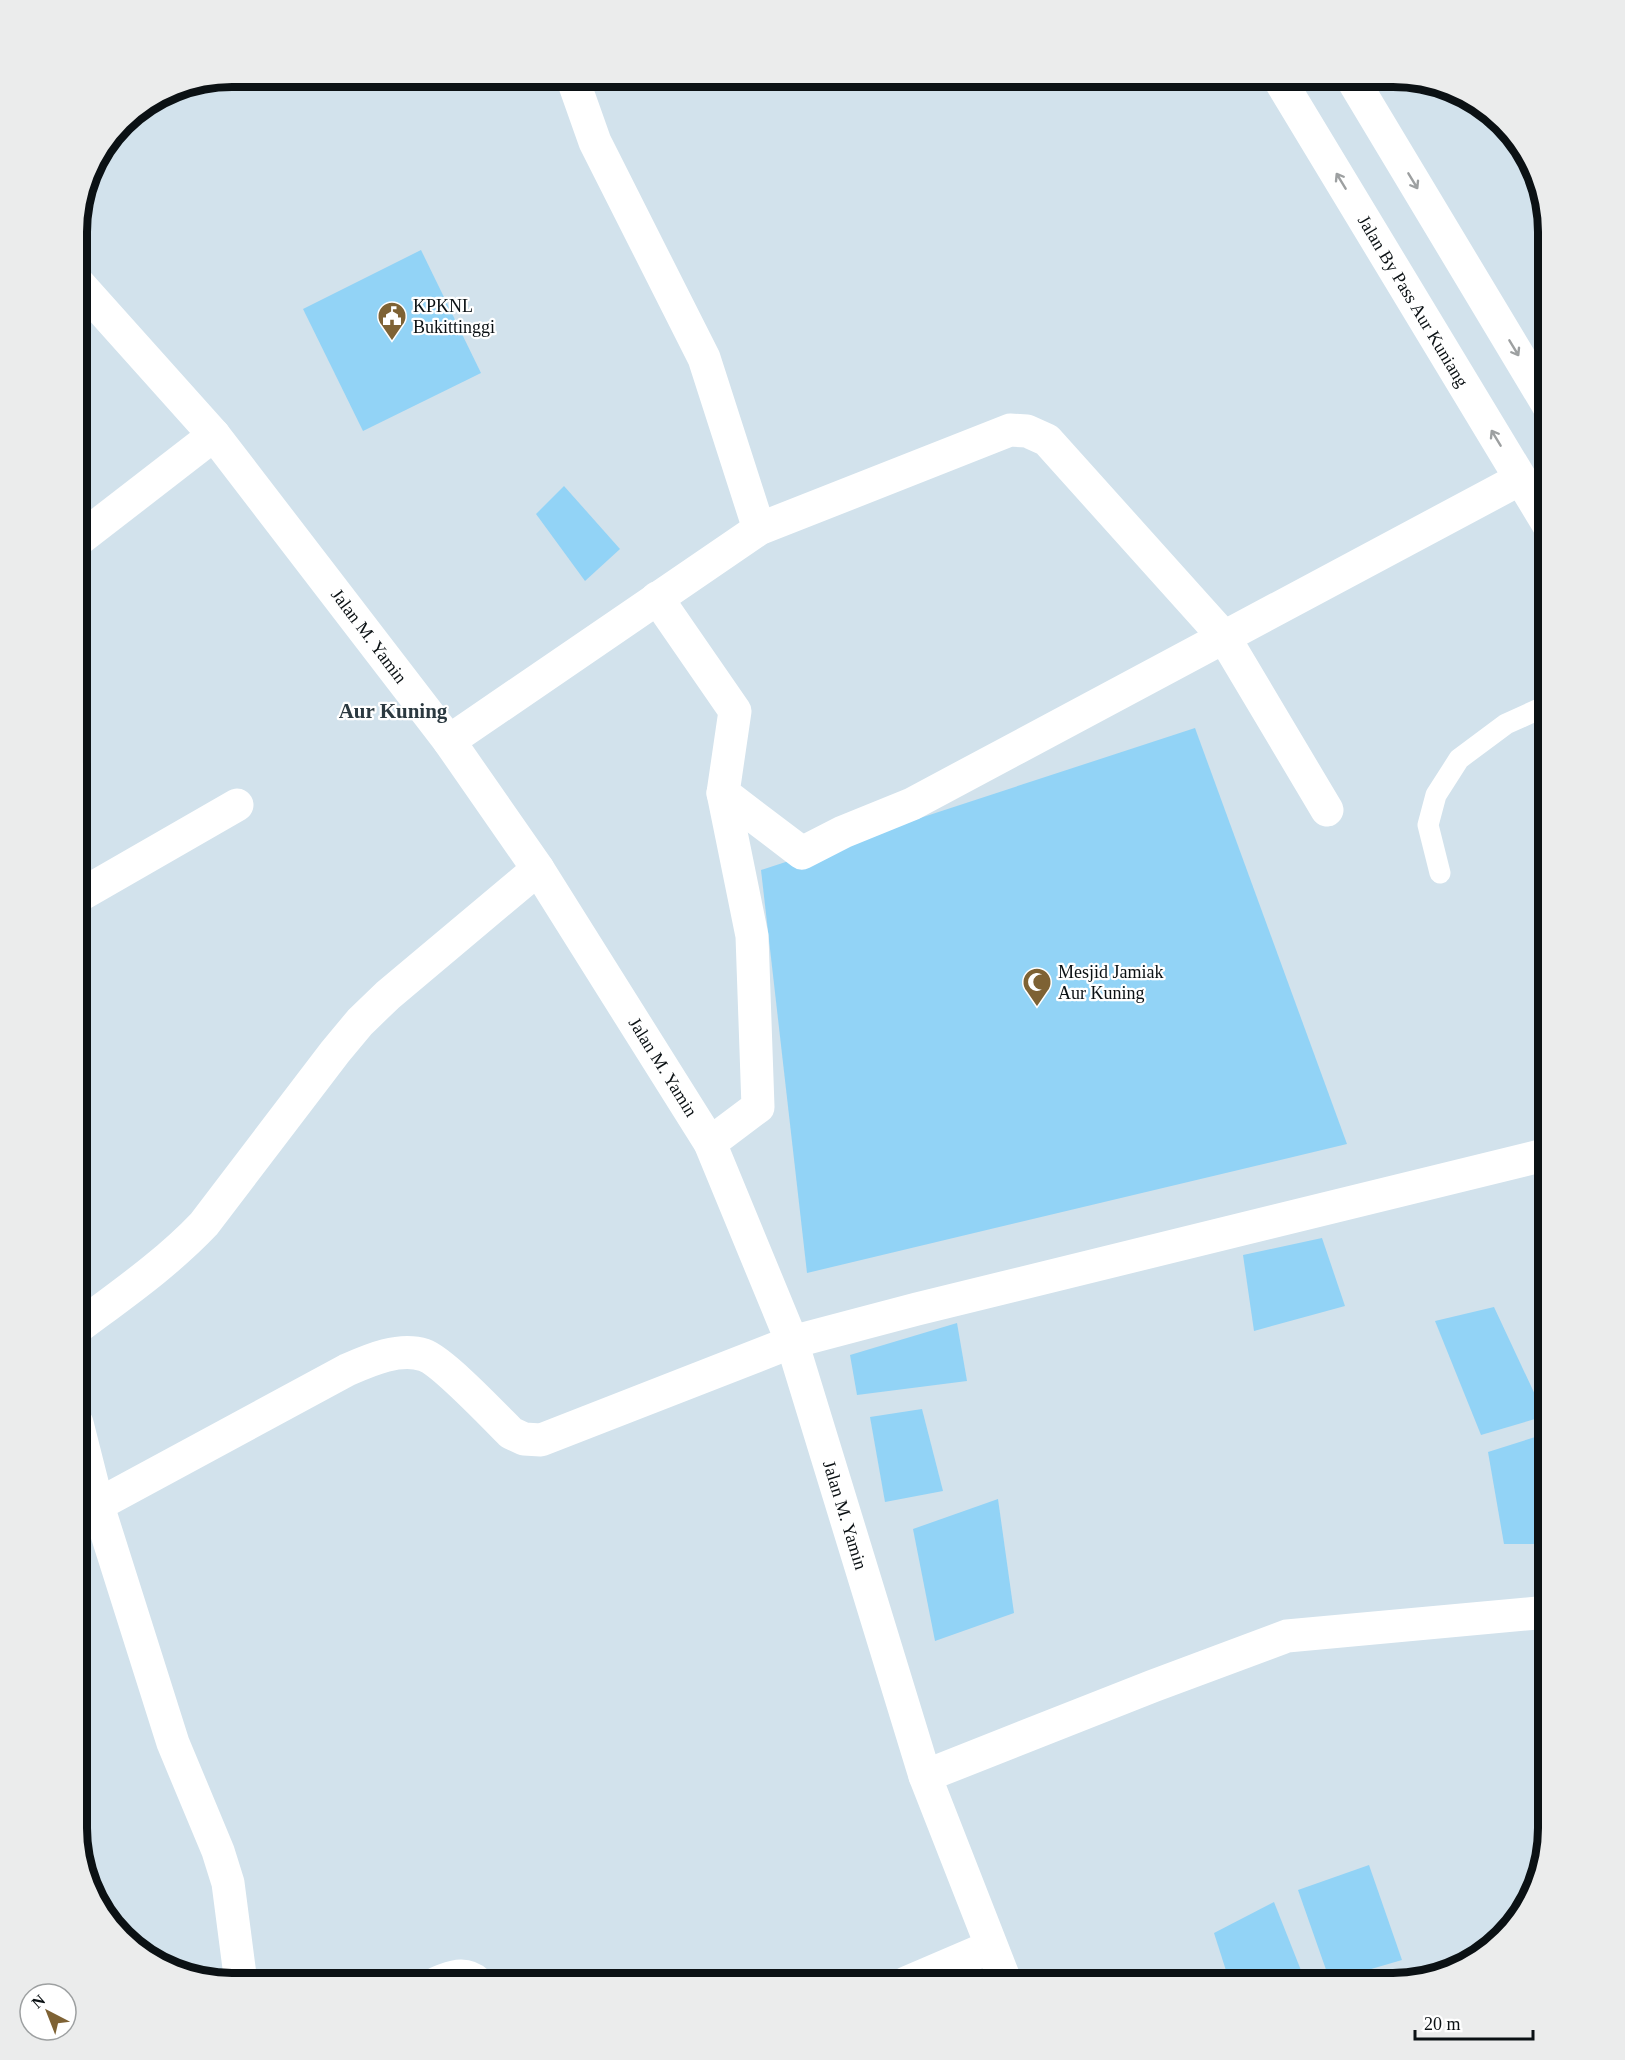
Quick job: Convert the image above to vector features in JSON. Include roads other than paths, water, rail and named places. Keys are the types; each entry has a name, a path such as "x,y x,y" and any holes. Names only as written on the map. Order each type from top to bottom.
{"main road":[{"path":"576,87 595,142 704,358 759,529"},
{"name":"Jalan By Pass Aur Kuniang","path":"1284,87 1538,508"},
{"path":"1357,87 1538,388"},
{"name":"Jalan M. Yamin","path":"87,293 214,435 449,741 537,869 710,1143 792,1342 924,1776 1002,1973"},
{"path":"449,741 759,529 1010,430 1027,431 1047,440 1224,636 1327,810"},
{"path":"87,533 214,435"},
{"path":"723,793 802,853 843,832 912,804 1520,479"},
{"path":"657,598 735,711 723,793 752,936 758,1107 710,1143"},
{"path":"87,891 237,805"},
{"path":"87,1321 152,1272 182,1247 204,1224 334,1052 360,1022 388,995 537,869"},
{"path":"240,1973 228,1883 218,1851 173,1743 87,1511 347,1370 378,1357 405,1354 424,1355 438,1364 511,1433 524,1439 540,1440 792,1342 917,1309 1538,1156"},
{"path":"924,1776 1287,1636 1538,1613"},
{"path":"929,1973 990,1947"}],"lane":[{"path":"1440,873 1428,825 1436,795 1459,759 1506,724 1538,710"}],"place":[{"name":"KPKNL Bukittinggi","path":"392,342"},
{"name":"Mesjid Jamiak Aur Kuning","path":"1037,1008"}],"district":[{"name":"Aur Kuning","path":"393,711"}]}
